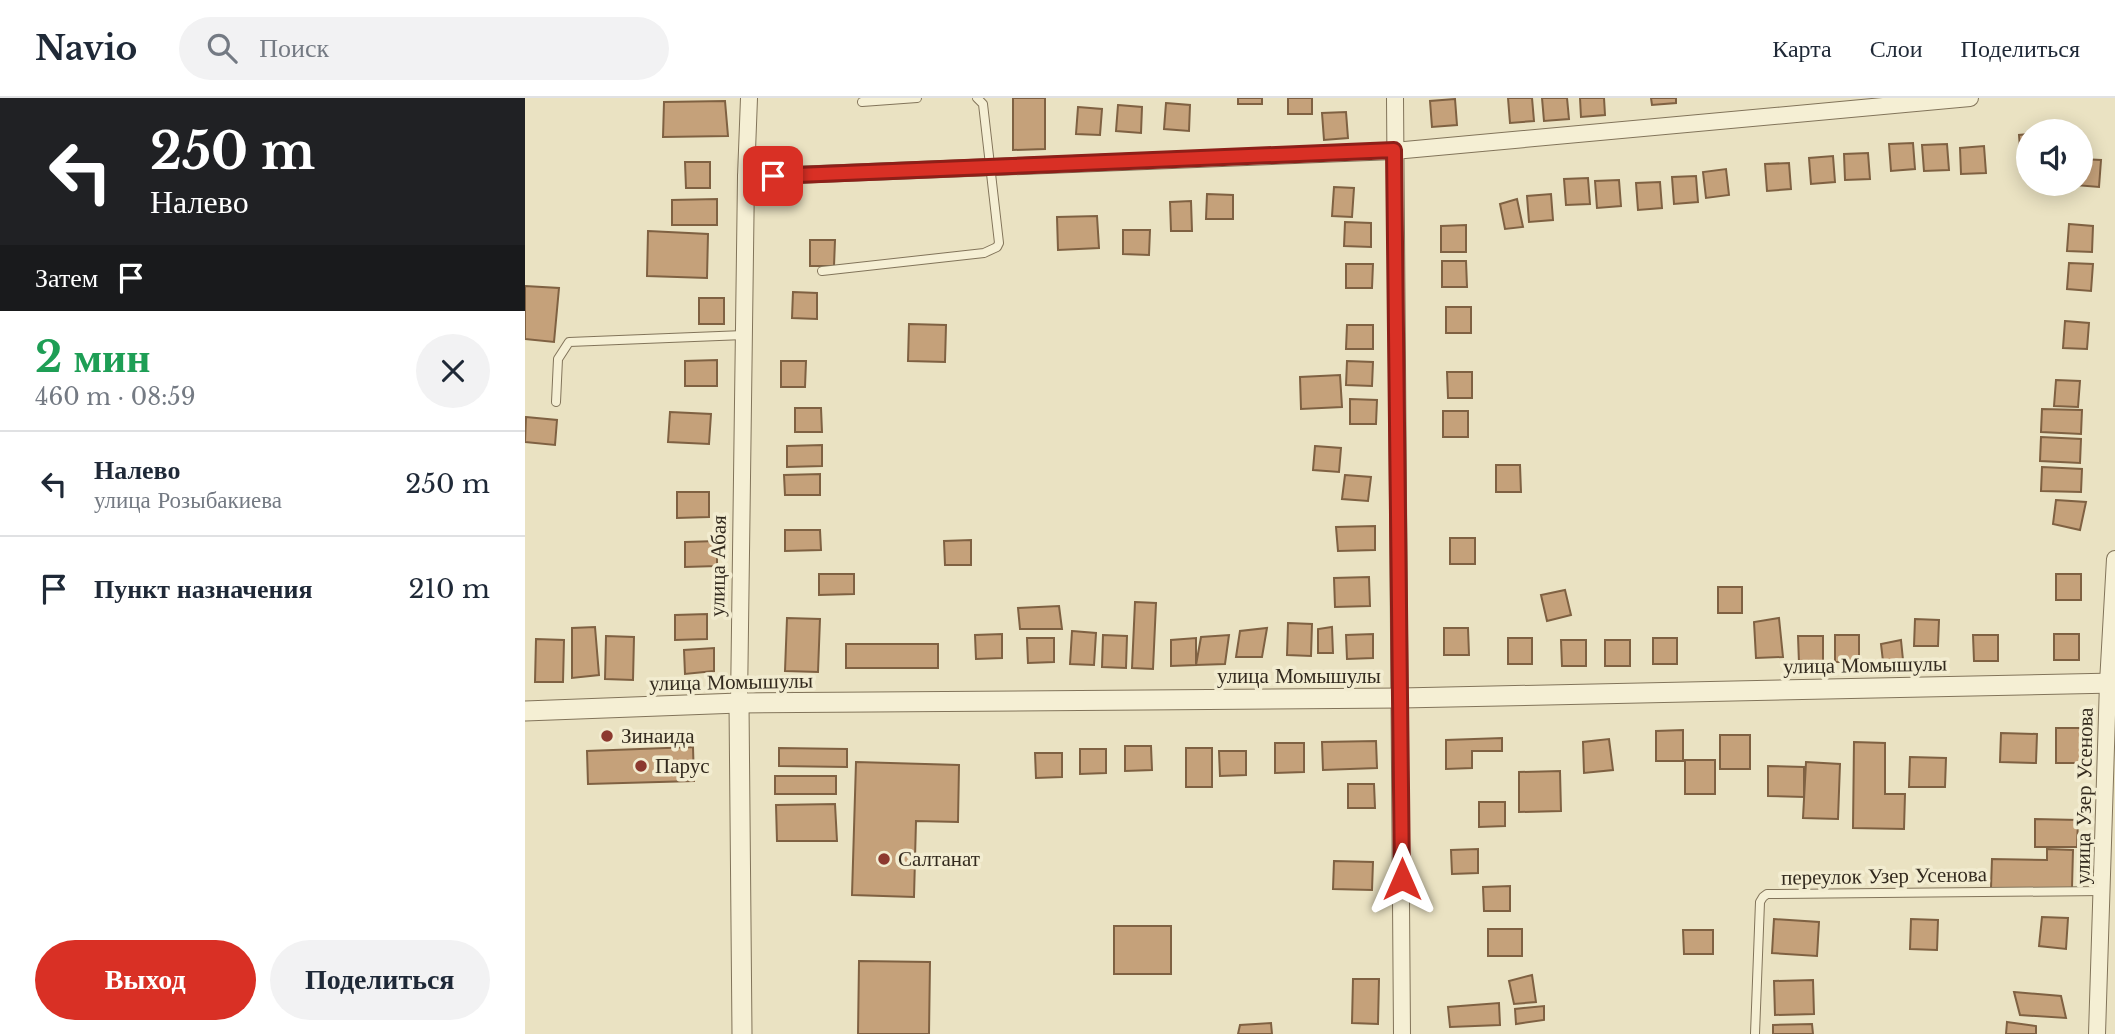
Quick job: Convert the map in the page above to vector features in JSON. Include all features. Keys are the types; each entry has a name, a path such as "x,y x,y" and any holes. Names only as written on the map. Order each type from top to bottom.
{"street":[{"name":"улица Абая","path":"742,1034 739,703 745,177 749,98"},
{"path":"1395,98 1402,1034"},
{"path":"745,177 1394,150 1970,98"},
{"name":"улица Узер Усенова","path":"2097,1034 2115,559"},
{"name":"улица Момышулы","path":"525,711 739,703 1401,698 2111,683"}],"lane":[{"path":"862,102 917,98"},
{"path":"822,271 984,253 997,247 999,243 983,104 977,98"},
{"path":"556,402 558,359 569,342 744,335"},
{"name":"переулок Узер Усенова","path":"1755,1034 1761,902 1767,894 2103,891"}],"building":[{"path":"1013,98 1045,98 1045,149 1013,150"},
{"path":"1238,98 1262,98 1262,104 1238,104"},
{"path":"1288,98 1312,98 1312,114 1288,114"},
{"path":"1508,98 1532,98 1534,121 1510,123"},
{"path":"1542,98 1567,98 1569,119 1544,121"},
{"path":"1580,98 1604,98 1605,115 1581,117"},
{"path":"1651,98 1676,98 1676,103 1652,105"},
{"path":"1455,99 1457,125 1432,127 1430,101"},
{"path":"725,101 728,136 663,137 664,102"},
{"path":"1166,103 1190,105 1189,131 1164,129"},
{"path":"1118,105 1142,107 1141,133 1116,131"},
{"path":"1078,107 1102,109 1100,135 1076,134"},
{"path":"1346,112 1348,138 1324,140 1322,113"},
{"path":"1913,143 1915,169 1891,171 1889,144"},
{"path":"1947,144 1949,170 1924,171 1922,145"},
{"path":"1984,146 1986,173 1961,174 1960,148"},
{"path":"1868,153 1870,179 1845,180 1844,154"},
{"path":"1833,156 1835,182 1811,184 1809,158"},
{"path":"2093,160 2101,160 2099,187 2093,186"},
{"path":"685,162 710,162 710,188 686,188"},
{"path":"1789,163 1791,189 1767,191 1765,164"},
{"path":"1726,169 1729,195 1706,198 1703,172"},
{"path":"1696,176 1698,202 1674,204 1672,177"},
{"path":"1588,178 1590,204 1566,205 1564,179"},
{"path":"1619,180 1621,206 1597,208 1595,181"},
{"path":"1660,182 1662,208 1638,210 1636,183"},
{"path":"1334,187 1354,188 1352,217 1332,216"},
{"path":"1207,194 1233,195 1233,219 1206,219"},
{"path":"1551,194 1553,220 1529,222 1527,196"},
{"path":"717,199 717,225 672,225 672,200"},
{"path":"1517,199 1523,227 1505,229 1500,204"},
{"path":"1191,201 1192,231 1171,231 1170,202"},
{"path":"1097,216 1099,248 1058,250 1057,217"},
{"path":"1345,222 1371,223 1371,247 1344,246"},
{"path":"2069,224 2093,226 2092,252 2067,251"},
{"path":"1466,225 1466,252 1441,252 1441,226"},
{"path":"1123,230 1150,230 1149,255 1123,254"},
{"path":"648,231 708,234 707,278 647,276"},
{"path":"810,240 835,240 834,266 810,266"},
{"path":"1442,261 1466,261 1467,287 1442,287"},
{"path":"2069,263 2093,264 2091,291 2067,289"},
{"path":"1346,264 1373,264 1372,288 1346,288"},
{"path":"525,286 559,288 554,342 525,339"},
{"path":"793,292 817,293 817,319 792,318"},
{"path":"699,298 724,298 724,324 699,324"},
{"path":"1446,307 1471,307 1471,333 1446,333"},
{"path":"2065,321 2089,323 2087,349 2063,348"},
{"path":"909,324 946,325 945,362 908,361"},
{"path":"1347,325 1373,325 1373,349 1346,349"},
{"path":"717,360 717,386 685,386 685,361"},
{"path":"781,361 806,361 805,387 781,387"},
{"path":"1347,361 1373,362 1372,386 1346,385"},
{"path":"1447,372 1472,372 1472,398 1448,398"},
{"path":"1340,375 1342,407 1301,409 1300,377"},
{"path":"2056,380 2080,381 2078,407 2054,406"},
{"path":"1350,399 1377,400 1376,424 1350,424"},
{"path":"795,408 821,408 822,432 795,432"},
{"path":"2042,409 2082,410 2081,434 2041,432"},
{"path":"1443,411 1468,411 1468,437 1443,437"},
{"path":"670,412 711,414 709,444 668,442"},
{"path":"526,417 557,420 555,445 525,442"},
{"path":"2041,437 2081,439 2080,463 2040,461"},
{"path":"822,445 822,466 787,467 787,446"},
{"path":"1315,446 1341,448 1339,472 1313,470"},
{"path":"1496,465 1520,465 1521,492 1496,492"},
{"path":"2042,467 2082,469 2081,492 2041,491"},
{"path":"820,474 820,495 785,495 784,475"},
{"path":"1345,475 1371,477 1368,501 1342,499"},
{"path":"677,492 709,492 709,517 677,518"},
{"path":"2056,500 2086,502 2080,530 2053,524"},
{"path":"1375,526 1375,550 1338,551 1336,527"},
{"path":"785,530 820,530 821,550 785,551"},
{"path":"1450,538 1475,538 1475,564 1450,564"},
{"path":"971,540 971,565 945,565 944,541"},
{"path":"717,541 717,566 685,567 685,542"},
{"path":"819,574 854,574 854,594 819,595"},
{"path":"2056,574 2081,574 2081,600 2056,600"},
{"path":"1369,577 1370,606 1335,607 1334,578"},
{"path":"1718,587 1742,587 1742,613 1718,613"},
{"path":"1565,590 1571,615 1547,621 1541,595"},
{"path":"1135,602 1156,603 1153,669 1132,668"},
{"path":"1059,606 1062,629 1020,629 1018,608"},
{"path":"707,614 707,639 675,640 675,615"},
{"path":"787,618 820,619 818,672 785,671"},
{"path":"1779,618 1783,657 1756,658 1754,622"},
{"path":"1915,619 1939,620 1938,646 1914,646"},
{"path":"1288,623 1312,624 1311,656 1287,655"},
{"path":"595,627 599,675 572,678 572,628"},
{"path":"1332,627 1333,653 1318,653 1318,629"},
{"path":"1267,628 1262,657 1236,657 1240,631"},
{"path":"1444,628 1468,628 1469,655 1444,655"},
{"path":"1072,631 1096,633 1094,665 1070,664"},
{"path":"1002,634 1002,658 976,659 975,635"},
{"path":"1373,634 1373,658 1347,659 1346,635"},
{"path":"2054,634 2079,634 2079,660 2054,660"},
{"path":"1103,635 1127,636 1126,668 1102,667"},
{"path":"1229,635 1225,664 1196,665 1201,637"},
{"path":"1835,635 1859,635 1859,662 1835,662"},
{"path":"1973,635 1998,635 1998,661 1974,661"},
{"path":"606,636 634,637 633,680 605,679"},
{"path":"1798,636 1823,636 1823,662 1799,663"},
{"path":"1027,638 1054,638 1054,662 1028,663"},
{"path":"1196,638 1196,665 1171,666 1171,640"},
{"path":"1508,638 1532,638 1532,664 1508,664"},
{"path":"1653,638 1677,638 1677,664 1653,664"},
{"path":"536,639 564,640 563,682 535,682"},
{"path":"1561,640 1586,640 1586,666 1562,666"},
{"path":"1605,640 1630,640 1630,666 1605,666"},
{"path":"1901,640 1904,670 1884,670 1881,644"},
{"path":"846,644 938,644 938,668 846,668"},
{"path":"714,648 714,671 685,674 684,650"},
{"path":"2056,728 2082,728 2082,763 2056,763"},
{"path":"1683,730 1683,761 1656,761 1656,731"},
{"path":"2001,733 2037,734 2036,763 2000,762"},
{"path":"1720,735 1750,735 1750,769 1720,769"},
{"path":"1502,738 1502,751 1472,751 1472,768 1446,769 1446,740"},
{"path":"1609,739 1613,770 1584,773 1583,742"},
{"path":"1376,741 1377,768 1323,770 1322,742"},
{"path":"1854,742 1885,743 1885,794 1905,794 1904,829 1853,828"},
{"path":"1275,743 1304,743 1304,772 1275,773"},
{"path":"1125,746 1151,746 1152,770 1125,771"},
{"name":"Парус","path":"693,747 694,781 588,784 587,751"},
{"path":"779,748 847,749 847,767 779,766"},
{"path":"1186,748 1212,748 1212,787 1186,787"},
{"path":"1080,749 1106,749 1106,773 1080,774"},
{"path":"1219,751 1246,751 1246,775 1220,776"},
{"path":"1035,753 1062,753 1062,777 1036,778"},
{"path":"1910,757 1946,758 1945,787 1909,787"},
{"path":"1685,760 1715,760 1715,794 1685,794"},
{"name":"Салтанат","path":"856,762 959,765 958,822 916,821 914,897 852,895"},
{"path":"1806,762 1840,764 1838,819 1803,818"},
{"path":"1768,766 1804,767 1804,797 1768,796"},
{"path":"1560,771 1561,811 1519,812 1519,772"},
{"path":"775,776 836,776 836,794 775,794"},
{"path":"1348,784 1374,784 1375,808 1348,808"},
{"path":"1479,802 1505,802 1505,826 1479,827"},
{"path":"835,804 837,841 777,841 776,805"},
{"path":"2035,819 2078,820 2077,847 2035,847"},
{"path":"1478,849 1478,873 1452,874 1451,850"},
{"path":"2047,849 2073,850 2072,888 1991,888 1992,859 2047,860"},
{"path":"1334,861 1373,862 1372,890 1333,889"},
{"path":"1510,886 1510,911 1484,911 1483,887"},
{"path":"2042,917 2068,918 2066,949 2039,946"},
{"path":"1774,919 1819,922 1817,956 1772,953"},
{"path":"1911,919 1938,920 1937,950 1910,949"},
{"path":"1114,926 1171,926 1171,974 1114,974"},
{"path":"1488,929 1522,929 1522,956 1488,956"},
{"path":"1683,930 1713,930 1713,954 1684,954"},
{"path":"859,961 930,962 929,1034 858,1034"},
{"path":"1532,975 1536,1002 1514,1004 1509,981"},
{"path":"1353,979 1379,979 1378,1024 1352,1023"},
{"path":"1813,980 1814,1014 1775,1015 1774,981"},
{"path":"2014,992 2061,996 2066,1018 2020,1015"},
{"path":"1499,1003 1500,1025 1450,1027 1448,1007"},
{"path":"1544,1006 1544,1020 1516,1024 1515,1009"},
{"path":"2007,1022 2036,1026 2036,1034 2006,1034"},
{"path":"1271,1023 1272,1034 1238,1034 1240,1025"},
{"path":"1812,1024 1813,1034 1773,1034 1773,1025"}],"place":[{"name":"Зинаида","path":"607,736"},
{"name":"Парус","path":"641,766"},
{"name":"Салтанат","path":"884,859"}],"route":[{"path":"773,176 1394,150 1402,879"}]}
